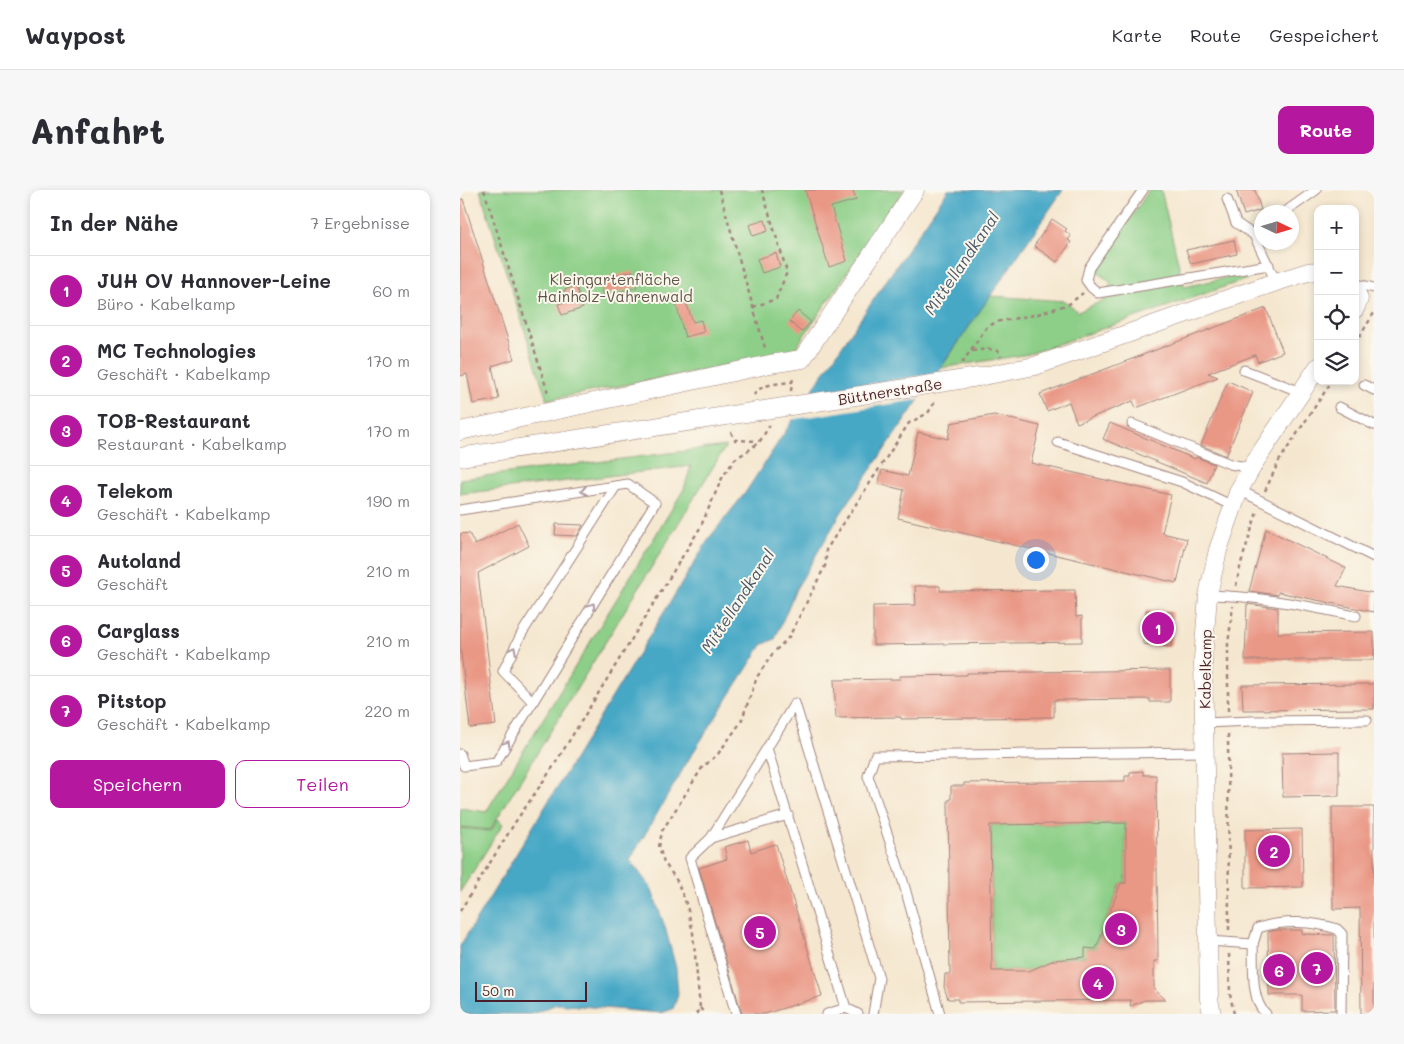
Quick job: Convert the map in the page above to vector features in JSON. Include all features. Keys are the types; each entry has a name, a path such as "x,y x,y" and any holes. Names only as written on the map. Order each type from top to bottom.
{"street":[{"path":"460,431 770,364 802,359 916,190"},
{"name":"Büttnerstraße","path":"460,457 1000,374 1044,362 1276,282 1313,272"},
{"name":"Kabelkamp","path":"1208,1009 1203,659 1208,596 1218,550 1236,498 1252,468 1314,373"}],"lane":[{"path":"1143,190 1089,268 1086,280 1098,293 1269,265"},
{"path":"1295,205 1316,190"},
{"path":"1227,199 1236,223 1254,230"},
{"path":"1264,250 1276,282"},
{"path":"1359,287 1374,288"},
{"path":"1244,370 1301,392"},
{"path":"1364,385 1374,390"},
{"path":"1339,407 1374,425"},
{"path":"1132,424 1230,464 1252,468"},
{"path":"1058,442 1236,498 1261,501 1374,557"},
{"path":"460,510 628,484 655,503 496,762 464,766 460,754"},
{"path":"533,702 503,670 522,633 616,486"},
{"path":"1208,596 1234,596 1284,602 1356,616"},
{"path":"736,1014 690,858 711,838 795,703 879,978 873,1014"},
{"path":"1204,723 1366,720"},
{"path":"767,748 846,1008"},
{"path":"940,1014 903,881 868,776 875,756 1204,752"},
{"path":"711,838 788,815"},
{"path":"1266,1014 1261,1009 1256,998 1253,944 1258,928 1270,924 1304,923 1337,929 1342,934 1341,1014"},
{"path":"1208,941 1253,944"},
{"path":"827,1014 846,1008 858,1014"}],"path":[{"path":"484,190 554,411"},
{"path":"719,190 770,364"},
{"path":"753,306 776,299 787,272 762,190"},
{"path":"960,366 986,328 996,322 1038,314 1070,304 1091,287"},
{"path":"1357,340 1374,313"},
{"path":"971,351 988,349 998,351 1001,356 1000,374"},
{"path":"791,392 792,382 802,359"},
{"path":"760,440 734,440 731,433 747,413 750,401 758,388 792,382"},
{"path":"1234,1014 1230,994 1229,942 1228,644 1234,596 1241,563 1261,501 1279,461 1329,385"},
{"path":"705,1014 700,1008 692,933 687,906 677,881 664,862 659,847 662,831 702,768 718,754 741,722 757,677 773,654 789,637 826,564 826,550 908,423 928,413 938,398"},
{"path":"460,911 516,820 553,767 700,528 724,476 735,460 760,440 770,424"},
{"path":"696,1014 700,1008"}],"green space":[{"name":"Kleingartenfläche Hainholz-Vahrenwald","path":"480,190 904,190 792,353 547,400"},
{"path":"1148,190 1161,190 1184,287 1252,272 1253,277 1029,354 941,368 990,296 1065,301 1078,312 1104,300 1111,283 1095,270"},
{"path":"726,446 490,830 460,827 460,808 486,812 684,489 691,466 460,494 460,479"},
{"path":"498,819 503,824 460,892 460,828 491,831"},
{"path":"1126,823 1126,883 1121,883 1095,949 1086,948 1085,957 1054,960 1029,971 992,971 991,825"}],"water":[{"name":"Mittellandkanal","path":"948,190 1063,190 841,513 796,589 775,639 762,645 689,759 630,860 651,888 665,927 676,968 678,995 673,1009 661,1013 557,1004 532,1014 460,1014 460,946 710,537 745,493"}],"pier":[{"path":"940,373 922,399 789,420 806,394"}],"building":[{"path":"805,190 853,190 856,200 831,207 847,261 829,267"},
{"path":"1236,190 1255,190 1260,205 1254,205 1254,212 1244,215"},
{"path":"460,199 463,199 514,359 492,366 499,399 473,404 467,374 460,376"},
{"path":"1052,219 1067,229 1065,231 1071,236 1068,240 1071,242 1057,262 1034,246"},
{"path":"765,220 768,231 753,236 749,225"},
{"path":"1234,240 1237,254 1191,264 1186,250"},
{"path":"776,253 780,267 762,273 757,259"},
{"path":"633,271 637,287 604,296 599,280"},
{"path":"576,286 583,308 562,315 558,304 567,301 564,290"},
{"path":"683,294 693,322 701,320 704,332 685,337 674,296"},
{"path":"1266,308 1283,352 1258,362 1255,355 1208,373 1218,377 1136,408 1133,401 1077,423 1069,402 1047,411 1040,394"},
{"path":"798,311 811,322 801,332 789,321"},
{"path":"1228,381 1253,392 1226,456 1201,445"},
{"path":"994,415 1040,426 1031,463 1171,495 1162,533 1187,539 1177,583 898,518 904,490 878,484 882,470 908,476 918,432 948,439 951,423"},
{"path":"1110,423 1195,459 1196,457 1214,464 1207,483 1103,439"},
{"path":"518,523 529,546 478,573 496,725 470,728 460,645 460,534 469,533 475,545"},
{"path":"556,524 583,525 577,536 555,535"},
{"path":"1266,529 1346,568 1337,586 1374,593 1374,612 1278,592 1278,595 1249,591"},
{"path":"915,586 940,586 940,591 1075,590 1076,617 1082,616 1082,642 873,645 873,606 916,605"},
{"path":"1247,604 1278,608 1278,633 1374,632 1374,660 1245,660"},
{"path":"1146,610 1173,612 1171,647 1143,644"},
{"path":"1170,670 1170,702 1150,702 1150,699 1054,700 1054,717 836,718 834,680 900,679 900,676 967,675 967,673"},
{"path":"1374,684 1374,709 1243,710 1242,685"},
{"path":"1339,752 1339,796 1283,797 1282,753"},
{"path":"1143,771 1143,775 1156,775 1158,961 1154,961 1154,989 1166,1000 1145,1000 1130,1006 1131,1000 958,1002 958,999 948,999 944,987 945,974 950,974 948,800 951,800 951,786 964,786 964,783 1125,781 1125,776 1130,776 1130,772","holes":["1126,823 1126,883 1121,883 1096,949 1085,948 1085,957 1054,960 1029,971 992,971 990,825"]},
{"path":"1332,807 1374,807 1374,1014 1361,1014 1360,908 1333,909"},
{"path":"1302,829 1303,887 1245,888 1245,830"},
{"path":"748,840 751,852 776,844 822,996 765,1014 742,1014 699,868 727,859 724,847"},
{"path":"1302,930 1302,934 1334,935 1335,1010 1302,1011 1302,995 1269,995 1268,932"}],"place":[{"name":"JUH OV Hannover-Leine","path":"1158,628"},
{"name":"MC Technologies","path":"1274,851"},
{"name":"TOB-Restaurant","path":"1121,929"},
{"name":"Autoland","path":"760,932"},
{"name":"Pitstop","path":"1317,968"},
{"name":"Carglass","path":"1279,970"},
{"name":"Telekom","path":"1098,983"}]}
